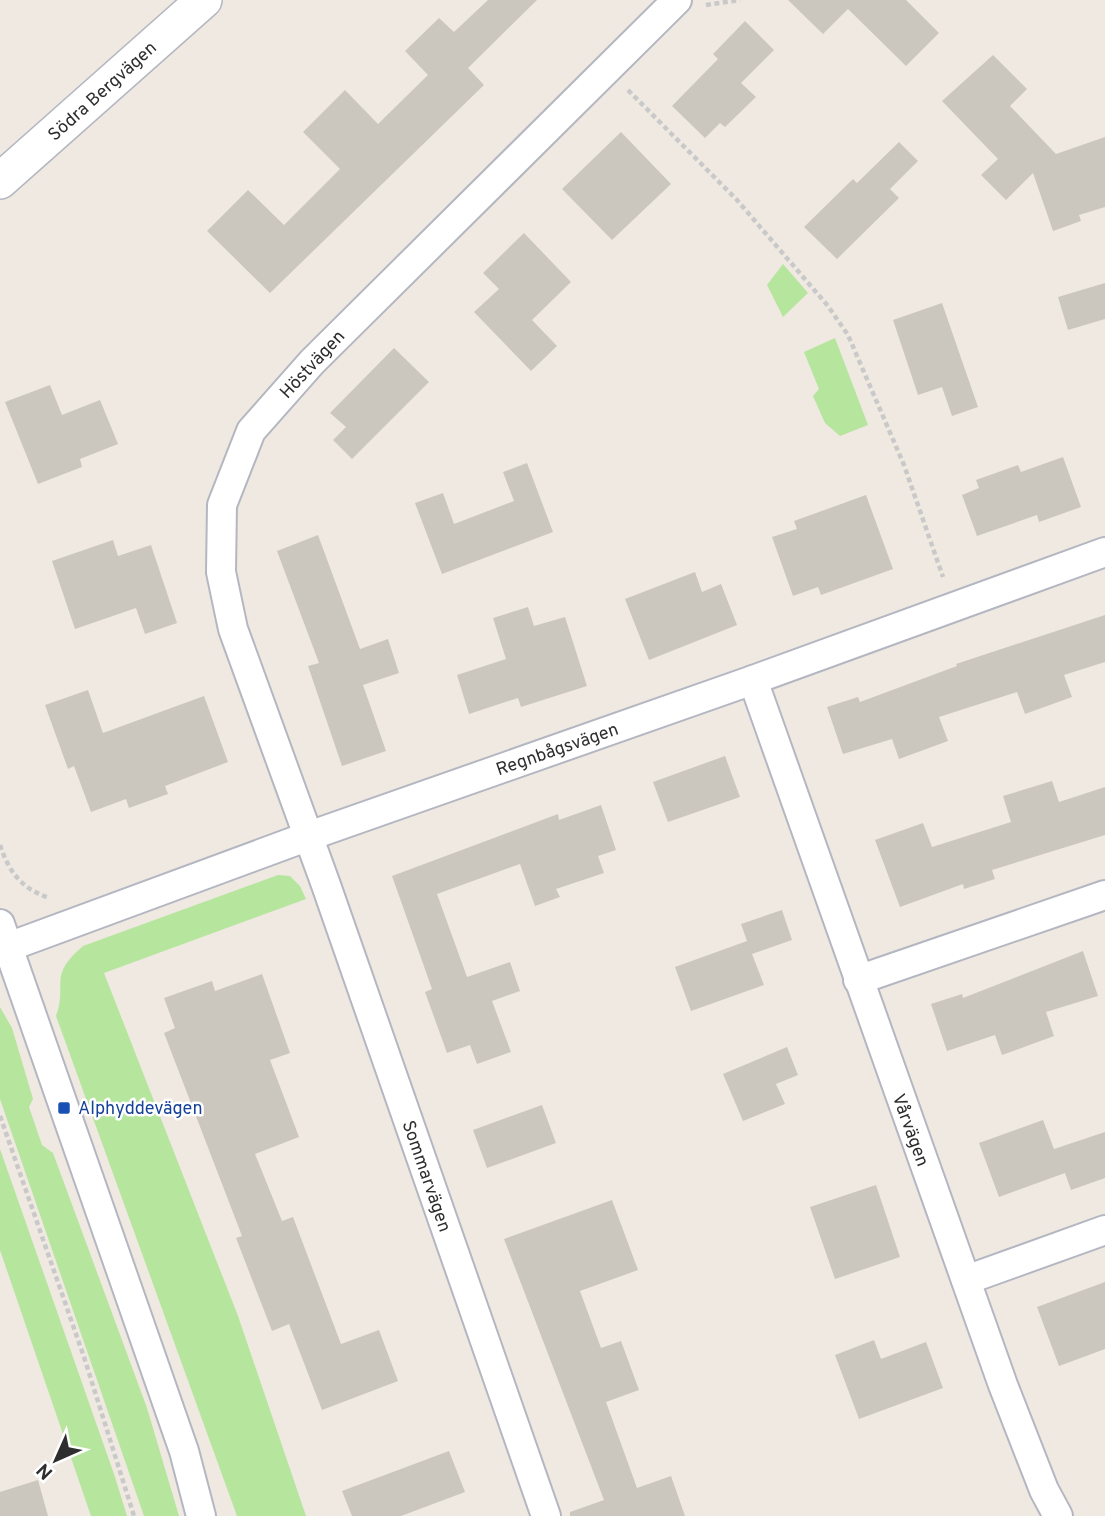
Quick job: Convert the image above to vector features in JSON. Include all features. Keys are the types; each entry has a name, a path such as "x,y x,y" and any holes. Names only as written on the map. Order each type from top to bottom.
{"street":[{"name":"Södra Bergvägen","path":"0,181 204,0"},
{"name":"Höstvägen","path":"309,836 233,629 221,572 222,505 251,431 312,362 689,3"},
{"name":"Regnbågsvägen","path":"3,941 753,680 1105,552"},
{"name":"Vårvägen","path":"753,680 966,1280 1044,1490 1058,1516"},
{"name":"Sommarvägen","path":"309,836 546,1516"},
{"path":"858,980 1105,895"},
{"path":"3,941 184,1451 201,1516"},
{"path":"966,1280 1105,1230"}],"path":[{"path":"689,3 740,0"},
{"path":"622,84 737,200 828,306 848,335 904,464 943,579 948,609"},
{"path":"0,845 8,866 18,881 34,892 55,900"},
{"path":"0,1116 83,1357 134,1516"}],"green space":[{"path":"783,264 808,293 783,317 767,285"},
{"path":"835,338 868,425 840,436 825,423 813,396 819,389 804,352"},
{"path":"278,875 290,876 300,886 306,899 104,973 238,1316 306,1516 237,1516 56,1016 60,980 65,965 83,946"},
{"path":"0,1007 12,1028 33,1099 29,1107 42,1145 53,1153 147,1408 179,1516 144,1516 0,1099"},
{"path":"0,1149 127,1516 91,1516 0,1250"}],"building":[{"path":"488,0 537,0 468,68 484,85 270,293 207,231 248,190 284,225 340,169 303,132 345,90 378,124 428,75 405,51 439,18 454,32"},
{"path":"788,0 906,0 939,33 906,66 848,9 823,34"},
{"path":"745,21 774,50 741,83 756,97 725,127 720,123 705,138 672,106 718,59 713,54"},
{"path":"993,55 1027,89 1010,106 1056,154 1105,137 1105,207 1079,215 1081,221 1053,231 1033,173 1006,200 981,175 998,159 942,101"},
{"path":"621,132 671,184 612,240 562,189"},
{"path":"899,142 918,161 890,189 899,198 837,259 804,227 853,179 857,183"},
{"path":"524,233 571,282 532,320 557,346 531,371 474,312 499,289 483,273"},
{"path":"1105,283 1105,319 1068,330 1058,297"},
{"path":"942,303 978,407 952,416 942,387 918,395 893,320"},
{"path":"394,348 429,382 352,459 333,440 346,427 330,413"},
{"path":"50,385 62,415 100,400 118,444 80,459 82,467 38,484 5,402"},
{"path":"1063,457 1081,507 1039,522 1037,515 977,536 962,495 979,488 976,480 1018,465 1021,472"},
{"path":"527,463 553,532 442,574 415,503 443,493 454,524 514,501 503,472"},
{"path":"866,495 893,569 821,595 818,587 793,596 772,537 797,529 794,521"},
{"path":"318,535 360,649 388,639 399,673 363,685 386,751 342,766 308,666 319,663 277,551"},
{"path":"113,540 118,556 151,545 177,623 145,634 136,608 75,629 52,561"},
{"path":"695,572 702,592 721,584 737,625 649,660 625,599"},
{"path":"528,607 534,626 565,617 587,686 521,707 518,698 469,714 457,675 506,659 493,618"},
{"path":"1105,615 1105,662 1064,675 1072,697 1025,714 1017,692 939,717 948,741 899,759 892,739 843,754 827,707 858,697 860,702 957,666 956,664"},
{"path":"88,690 103,733 204,696 228,762 165,786 168,794 129,808 126,799 91,812 74,766 68,769 45,705"},
{"path":"725,756 740,797 668,822 653,782"},
{"path":"1052,781 1059,802 1105,787 1105,835 992,870 995,879 964,889 963,884 900,907 875,840 923,823 932,847 1011,822 1003,796"},
{"path":"601,805 616,850 598,856 604,873 556,889 560,897 535,906 520,864 437,894 467,977 510,962 520,991 492,1001 511,1052 477,1064 470,1045 447,1053 425,992 432,989 392,876 558,814 559,820"},
{"path":"782,910 792,940 752,954 764,985 691,1011 675,967 747,941 741,924"},
{"path":"1083,951 1098,996 1046,1012 1054,1036 1002,1055 995,1035 947,1051 931,1004 962,994 963,998"},
{"path":"262,974 290,1053 270,1060 299,1137 255,1154 282,1221 293,1217 341,1344 379,1330 398,1381 322,1410 289,1324 272,1331 236,1238 242,1236 164,1033 175,1028 164,998 212,981 215,991"},
{"path":"787,1047 798,1075 776,1084 785,1104 743,1121 723,1074"},
{"path":"542,1105 556,1143 487,1168 473,1130"},
{"path":"1043,1120 1054,1149 1105,1132 1105,1178 1071,1190 1065,1173 999,1197 979,1143"},
{"path":"876,1185 900,1257 835,1279 810,1207"},
{"path":"612,1200 638,1270 580,1291 601,1348 621,1341 639,1390 606,1402 637,1488 671,1476 685,1516 570,1516 570,1512 604,1500 504,1239"},
{"path":"1105,1282 1105,1349 1059,1366 1037,1307"},
{"path":"874,1340 881,1359 926,1342 943,1388 859,1419 835,1355"},
{"path":"449,1451 465,1492 401,1516 352,1516 342,1491"},
{"path":"38,1480 48,1516 0,1516 0,1492"}],"place":[{"name":"Alphyddevägen","path":"64,1108"}]}
